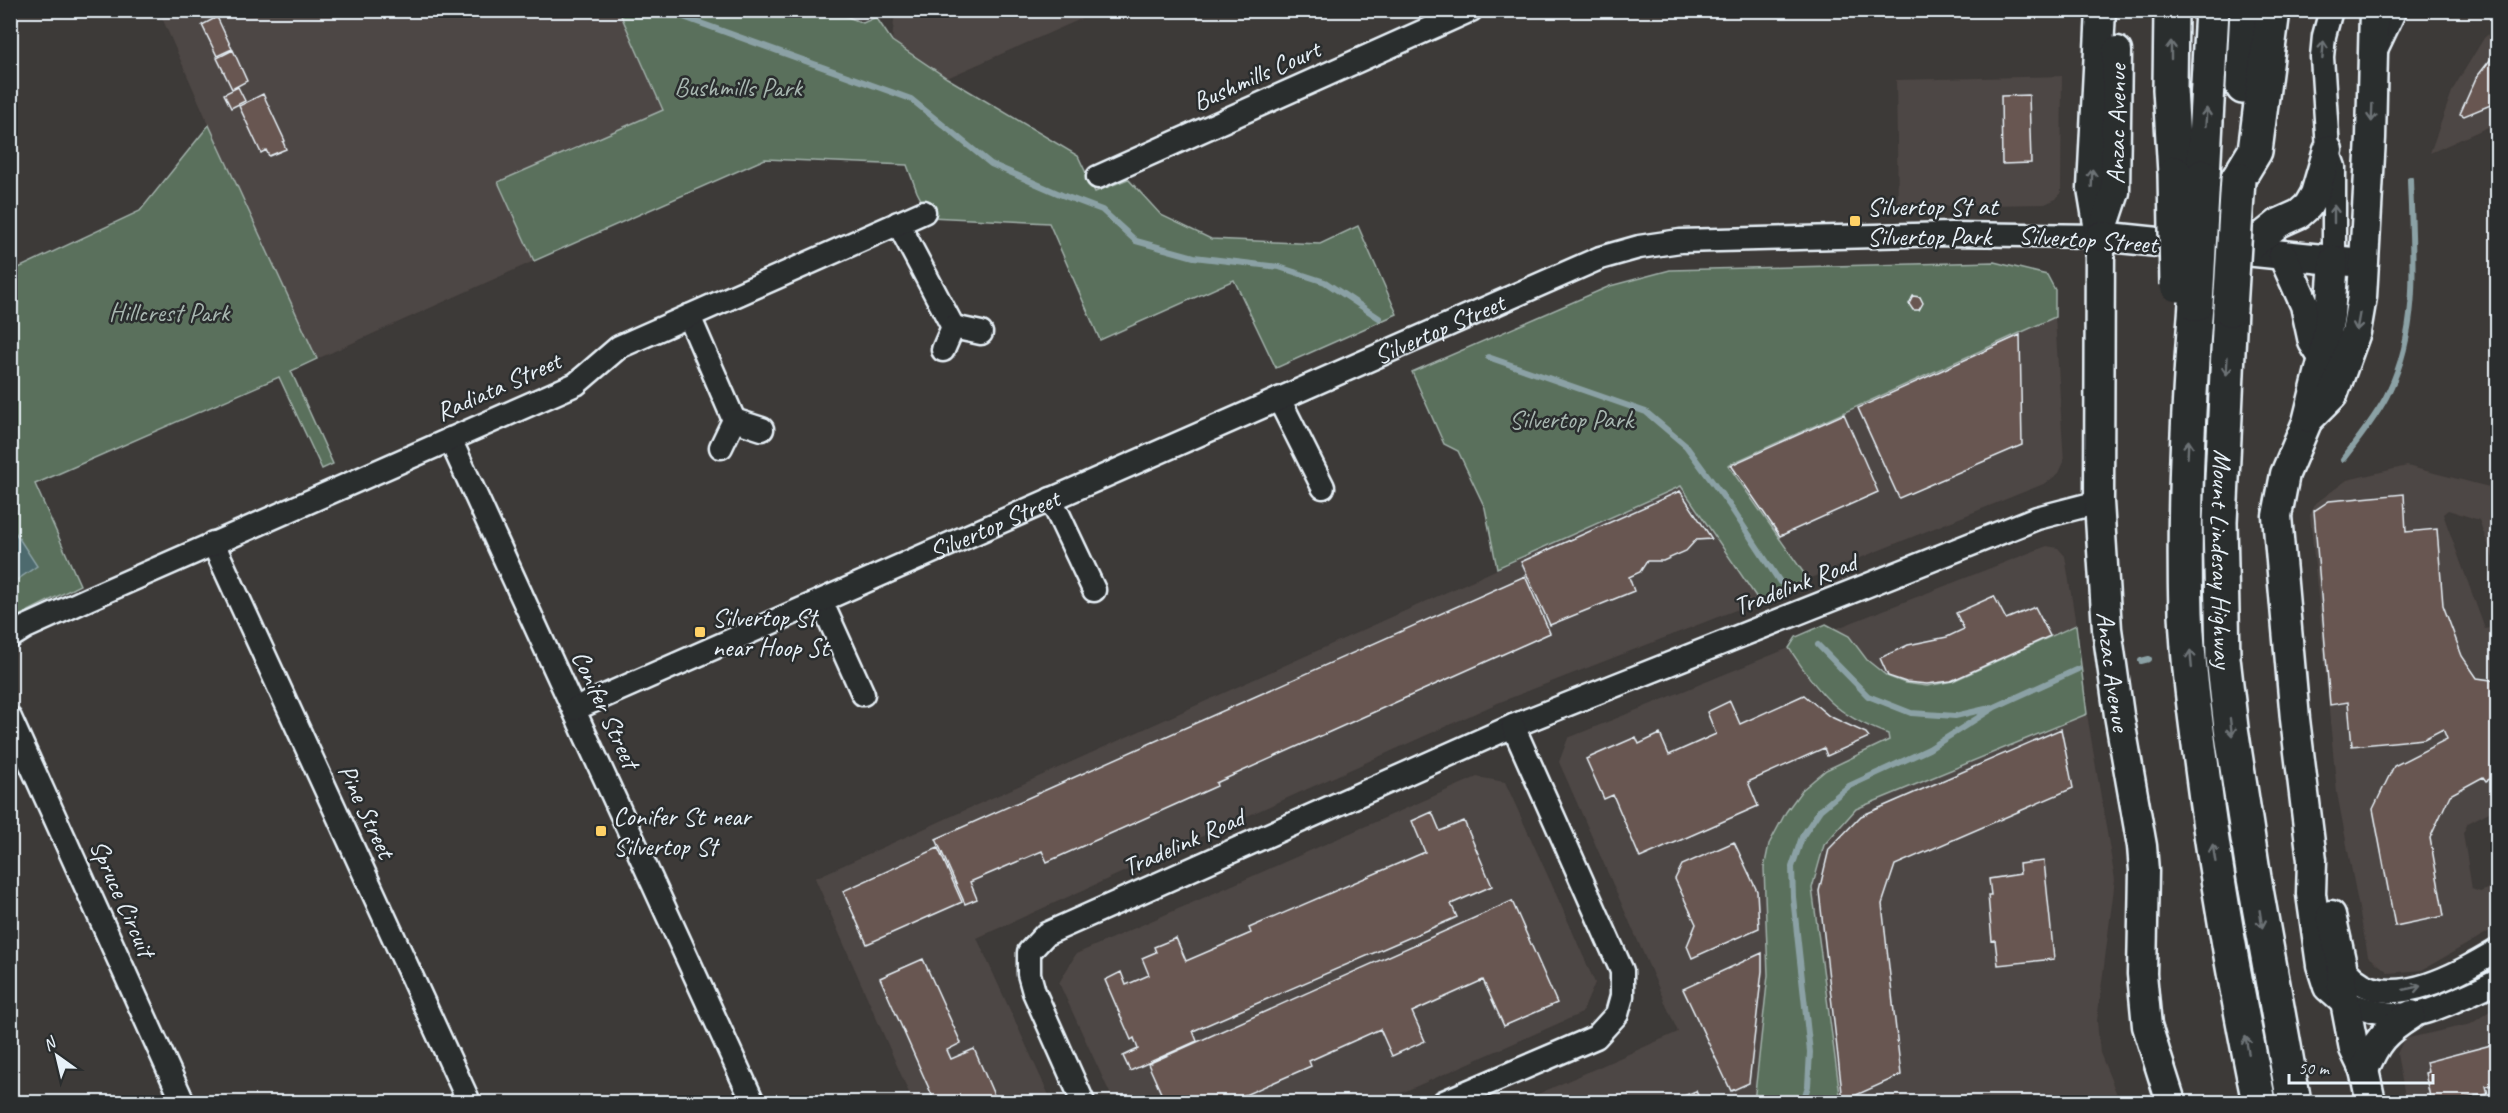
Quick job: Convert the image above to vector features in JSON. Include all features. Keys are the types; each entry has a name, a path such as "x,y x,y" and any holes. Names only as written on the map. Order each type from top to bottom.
{"highway":[{"path":"2171,10 2170,89 2189,174"},
{"name":"Mount Lindesay Highway","path":"2212,10 2189,174 2186,303 2192,353 2186,507 2186,614 2196,718 2210,825 2241,1015 2259,1102"},
{"name":"Mount Lindesay Highway","path":"2247,10 2220,522 2223,658 2231,728 2254,878 2294,1102"},
{"path":"2238,179 2255,151 2273,10"}],"main road":[{"name":"Anzac Avenue","path":"2101,10 2092,188 2100,236 2099,502 2107,628 2119,715 2142,846 2144,1002 2152,1048 2171,1102"},
{"name":"Anzac Avenue","path":"2100,236 2115,192 2118,10"},
{"name":"Mount Lindesay Highway","path":"2307,422 2333,394 2356,332 2365,264 2374,10"},
{"path":"2243,252 2279,223 2299,214 2308,206 2315,194 2328,150"},
{"name":"Silvertop Street","path":"2100,236 2365,264"},
{"path":"2283,256 2304,305 2313,342 2323,358"},
{"name":"Mount Lindesay Highway","path":"2334,260 2330,315 2323,358 2307,422 2285,474 2277,516 2295,719 2312,860 2311,894 2320,965 2328,987 2345,1002"},
{"name":"Mount Lindesay Highway","path":"2312,860 2326,887 2342,965 2341,981 2354,1049 2364,1070 2371,1102"},
{"path":"2364,1070 2377,1041 2410,1015"}],"street":[{"name":"Bushmills Court","path":"1098,177 1471,10"},
{"path":"2374,55 2396,10"},
{"name":"Mount Lindesay Highway","path":"2330,13 2322,57 2328,150 2334,167 2334,260"},
{"name":"Radiata Street","path":"10,637 88,598 576,384 619,347 924,212"},
{"path":"898,223 953,327"},
{"name":"Silvertop Street","path":"575,709 1600,258 1639,247 1680,241 1951,234 2100,236"},
{"path":"689,316 734,420 762,429"},
{"path":"953,327 981,333"},
{"path":"943,350 953,327"},
{"path":"1279,399 1323,487"},
{"path":"721,447 734,420"},
{"name":"Conifer Street","path":"450,439 753,1102"},
{"path":"1051,499 1094,590"},
{"name":"Tradelink Road","path":"1083,1102 1034,992 1029,974 1029,952 1046,934 1513,726 2037,518 2099,502"},
{"name":"Pine Street","path":"213,543 468,1102"},
{"path":"821,601 863,694"},
{"name":"Spruce Circuit","path":"10,718 183,1102"},
{"path":"1444,1102 1596,1037 1617,1014 1622,996 1622,971 1513,726"},
{"path":"2342,965 2356,980 2389,991 2400,991 2430,984 2450,976 2498,950"},
{"path":"2345,1002 2375,1013 2410,1015 2443,1005 2498,981"}],"shaded area":[{"path":"159,11 619,11 663,110 498,182 534,261 317,359"},
{"path":"895,11 1099,11 947,78 892,41"},
{"path":"2497,26 2497,123 2430,153 2453,89 2484,38"},
{"path":"2062,76 2061,192 2056,199 2045,204 1898,207 1896,80"},
{"path":"2055,317 2064,462 2059,473 2046,483 1808,579 1728,466"},
{"path":"2407,466 2497,489 2497,569 2479,520 2448,510 2443,514 2485,629 2497,626 2497,808 2468,823 2463,833 2472,889 2480,892 2487,889 2497,870 2497,927 2422,970 2389,973 2368,956 2337,793 2310,515 2316,503 2347,480"},
{"path":"1681,486 1759,601 1500,702 977,938 1052,1102 913,1102 815,878"},
{"path":"2047,546 2058,548 2065,556 2076,625 1953,681 1927,686 1905,683 1887,676 1867,660 1849,636 1835,629"},
{"path":"1789,648 1819,692 1834,706 1862,725 1888,734 1889,740 1826,770 1802,790 1786,812 1764,868 1768,975 1754,1102 1520,1102 1678,1032 1559,762 1568,738"},
{"path":"2087,714 2115,880 2097,1021 2100,1053 2120,1102 1862,1102 1868,1093 1848,1102 1841,1102 1812,888 1824,845 1856,809"},
{"path":"1477,777 1505,782 1552,885 1595,983 1582,1013 1381,1102 1114,1102 1059,983 1076,954"},
{"path":"2497,1006 2497,1102 2406,1102 2397,1054 2404,1039 2471,1024"}],"green space":[{"name":"Bushmills Park","path":"768,10 779,15 790,11 833,11 863,23 876,17 892,41 947,78 1078,156 1095,192 1128,179 1161,215 1211,239 1320,244 1358,226 1397,314 1276,368 1234,280 1100,340 1049,223 930,217 907,165 765,159 534,261 498,182 663,110 619,11"},
{"name":"Hillcrest Park","path":"209,125 317,359 291,371 333,464 322,469 279,377 35,484 80,585 11,620 10,272 140,211"},
{"name":"Silvertop Park","path":"1994,262 2047,275 2055,290 2055,317 1728,465 1808,579 1759,601 1681,486 1497,568 1485,508 1458,451 1444,444 1412,372 1610,286 1670,270"},
{"path":"1826,624 1849,636 1867,660 1887,676 1905,683 1927,686 1953,681 2076,625 2087,714 1856,809 1824,845 1812,888 1841,1102 1754,1102 1768,975 1764,868 1769,844 1786,812 1802,790 1826,770 1889,740 1888,734 1854,719 1830,701 1819,690 1789,648 1796,637"}],"water":[{"path":"11,526 37,566 11,584"}],"building":[{"path":"908,10 961,10 960,17"},
{"path":"217,17 232,49 217,56 202,25"},
{"path":"233,50 247,81 232,89 217,58"},
{"path":"2498,50 2498,102 2464,116 2460,114 2476,78"},
{"path":"238,87 245,101 231,108 224,94"},
{"path":"263,94 285,141 283,142 286,149 269,156 266,150 261,153 239,106"},
{"path":"2029,95 2031,163 2002,164 2001,96"},
{"path":"1913,296 1920,297 1923,303 1919,310 1913,310 1909,304"},
{"path":"2020,335 2022,445 1899,498 1858,408"},
{"path":"1844,414 1878,492 1780,536 1731,465"},
{"path":"1680,491 1712,539 1696,540 1686,551 1663,561 1647,561 1640,572 1629,577 1634,591 1550,625 1521,562"},
{"path":"2404,494 2406,532 2437,529 2443,605 2462,656 2477,678 2498,681 2498,775 2486,781 2483,777 2450,795 2430,838 2444,916 2395,926 2373,809 2394,766 2447,739 2443,729 2424,739 2352,746 2348,702 2330,705 2314,511 2329,501"},
{"path":"1525,576 1550,633 1216,783 1217,786 1047,862 1042,851 970,882 977,899 965,904 936,839"},
{"path":"1994,596 2006,619 2035,607 2050,636 1951,681 1927,684 1906,682 1888,676 1880,658 1908,645 1947,637 1964,629 1956,613"},
{"path":"1804,695 1829,716 1866,733 1869,737 1827,756 1824,748 1748,782 1758,806 1640,858 1613,795 1604,799 1586,759 1636,737 1639,744 1660,734 1669,755 1716,734 1707,712 1730,701 1740,724"},
{"path":"2061,729 2073,788 1895,865 1882,904 1901,1075 1843,1101 1819,891 1829,849 1861,816"},
{"path":"1432,812 1440,831 1464,821 1492,886 1451,904 1457,917 1193,1031 1197,1041 1130,1071 1123,1056 1138,1049 1134,1038 1131,1040 1105,980 1121,972 1126,985 1149,975 1142,958 1156,952 1154,947 1176,938 1186,961 1251,933 1249,928 1425,852 1412,821"},
{"path":"1734,842 1757,891 1759,928 1692,958 1687,946 1696,924 1675,879 1682,865"},
{"path":"938,848 962,902 867,944 843,891"},
{"path":"2044,861 2054,959 1998,965 1995,940 1992,941 1989,879 2020,874 2019,864"},
{"path":"1512,901 1557,1003 1504,1026 1483,980 1412,1012 1425,1041 1392,1056 1380,1029 1309,1061 1311,1066 1229,1102 1165,1102 1148,1064"},
{"path":"1762,953 1749,1083 1731,1091 1683,989"},
{"path":"923,959 961,1043 947,1050 951,1059 974,1049 997,1102 935,1102 880,978"},
{"path":"2495,1044 2498,1051 2498,1085 2486,1086 2488,1094 2467,1098 2468,1102 2431,1102 2425,1073 2428,1072 2426,1062"},
{"path":"1696,1091 1701,1102 1669,1102"}],"waterway":[{"path":"664,10 911,99 991,164 1102,210 1136,241 1194,257 1279,267 1325,282 1379,318"},
{"path":"2343,459 2385,399 2399,366 2406,340 2413,260 2410,179"},
{"path":"1488,357 1646,412 1686,446 1730,506 1780,582"},
{"path":"1818,645 1868,696 1911,713 1955,716 1990,708"},
{"path":"2141,661 2149,659"},
{"path":"1803,1102 1808,1086 1810,1052 1793,897 1792,867 1802,837 1820,810 1849,786 1929,749 1995,707 2078,669"}],"place":[{"name":"Silvertop St at Silvertop Park","path":"1855,221"},
{"name":"Silvertop St near Hoop St","path":"700,632"},
{"name":"Conifer St near Silvertop St","path":"601,831"}]}
